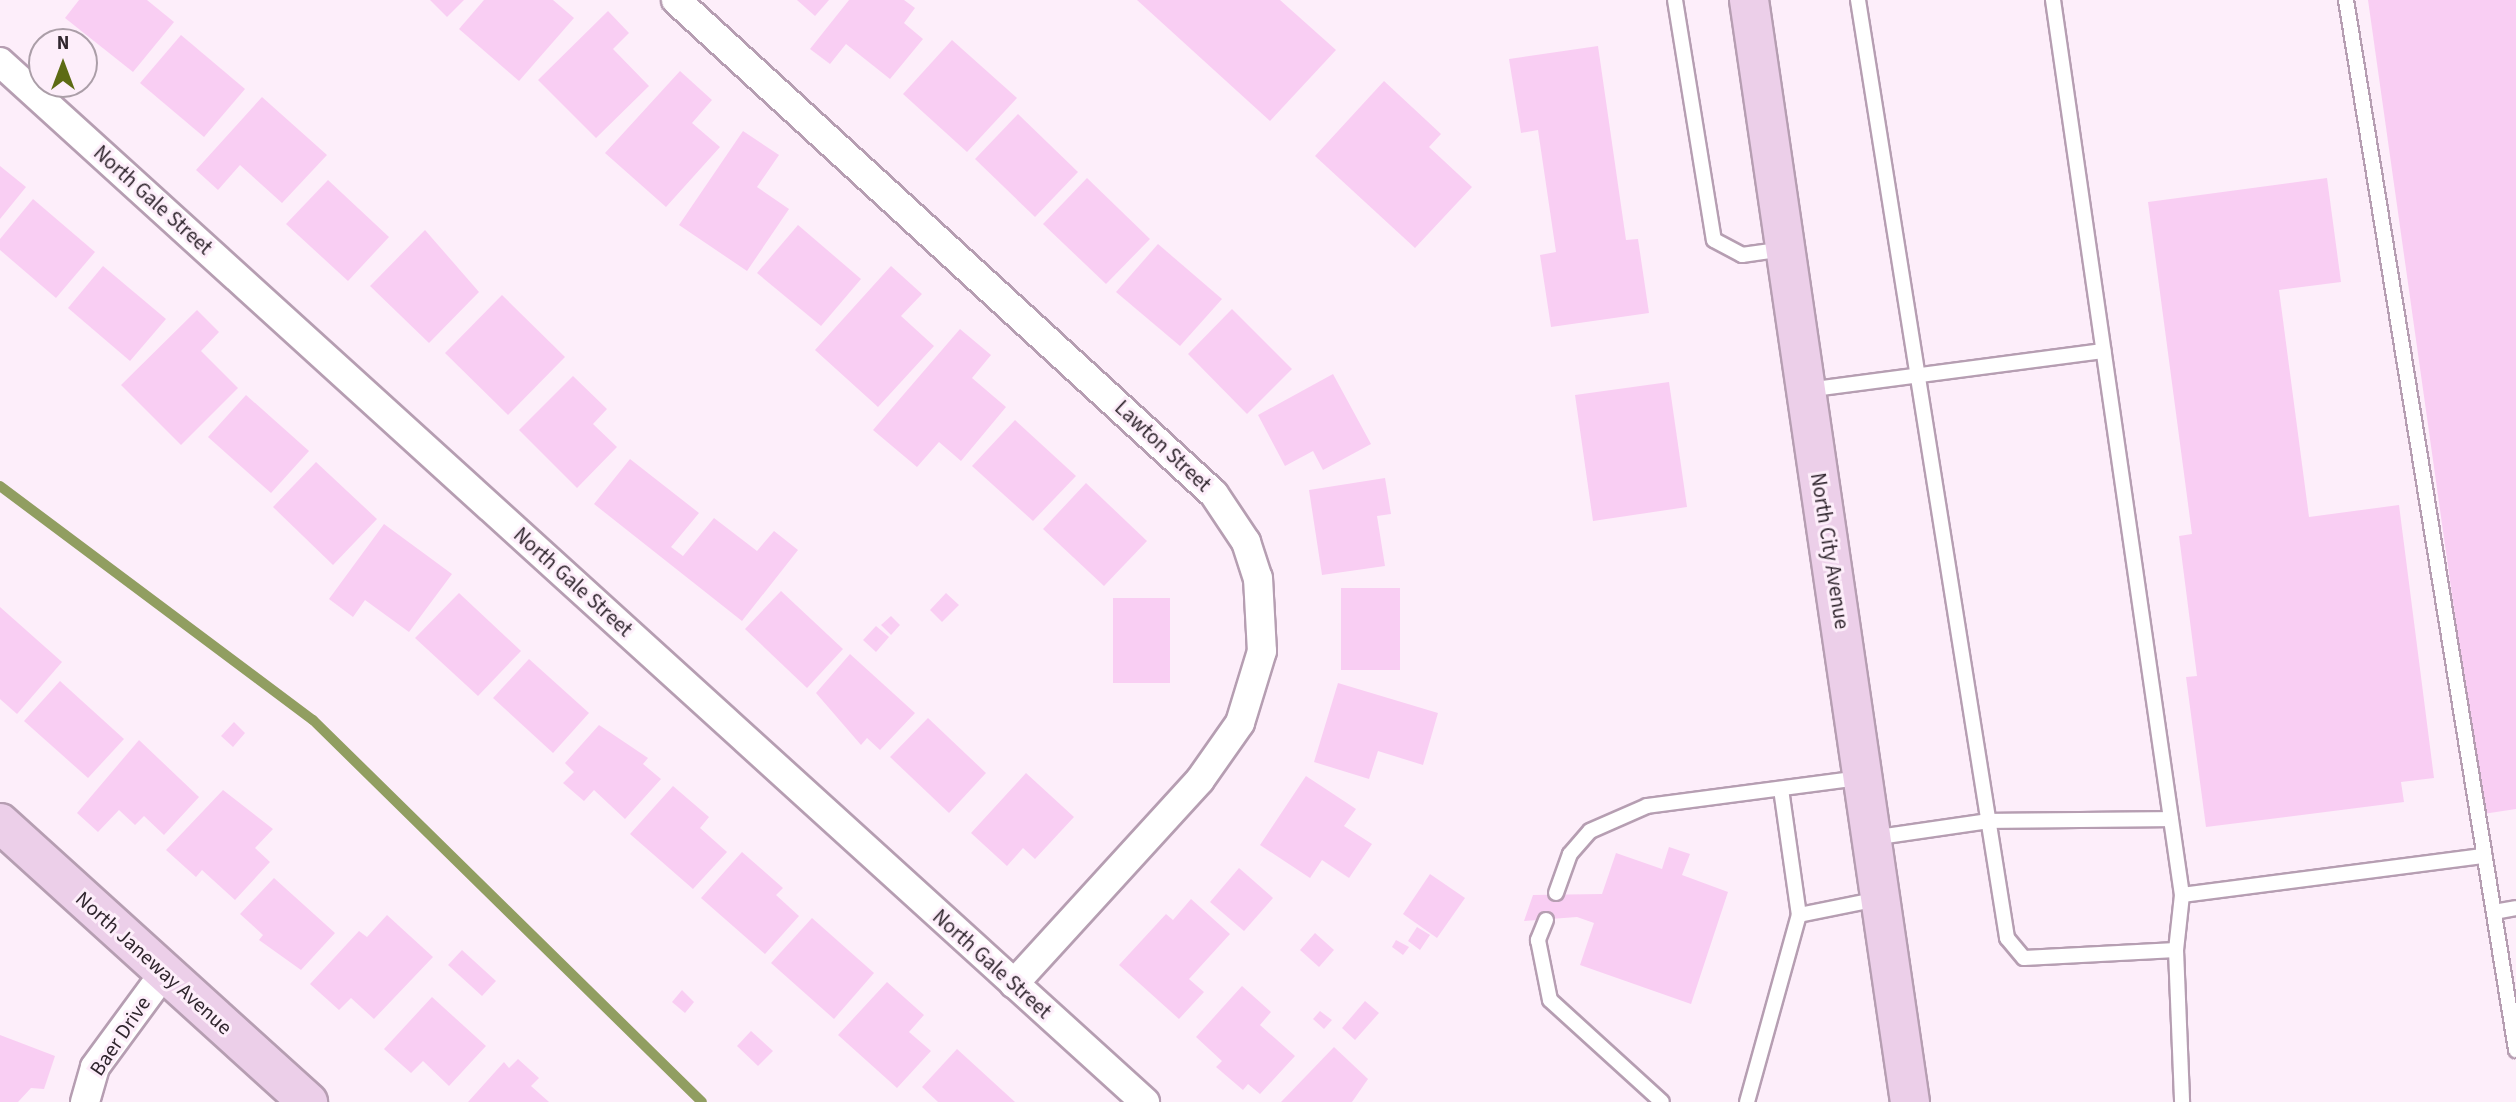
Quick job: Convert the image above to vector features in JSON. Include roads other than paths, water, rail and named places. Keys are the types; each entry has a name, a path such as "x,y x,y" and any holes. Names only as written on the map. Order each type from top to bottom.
{"street":[{"name":"Lawton Street","path":"676,0 1214,494 1246,542 1258,578 1262,650 1255,686 1234,733 1200,780 1014,984"},
{"name":"North City Avenue","path":"1749,0 1910,1102"},
{"name":"North Gale Street","path":"0,62 1145,1102"},
{"name":"North Janeway Avenue","path":"0,824 308,1102"},
{"name":"Baer Drive","path":"85,1102 95,1067 164,973"}],"lane":[{"path":"1675,0 1714,240 1742,255 1784,249"},
{"path":"1858,0 2007,938 2024,958 2176,950"},
{"path":"2053,0 2182,895 2176,950 2182,1102"},
{"path":"2346,0 2516,1050"},
{"path":"1805,390 1917,372 2103,351"},
{"path":"1556,893 1570,854 1590,831 1647,806 1863,777"},
{"path":"1747,1102 1798,915 1781,789"},
{"path":"1871,839 1989,821 2171,819"},
{"path":"2182,895 2484,856"},
{"path":"1798,915 1881,898"},
{"path":"2494,912 2516,908"},
{"path":"1546,919 1538,940 1550,1000 1662,1102"}],"waterway":[{"path":"0,486 313,720 702,1102"}]}
